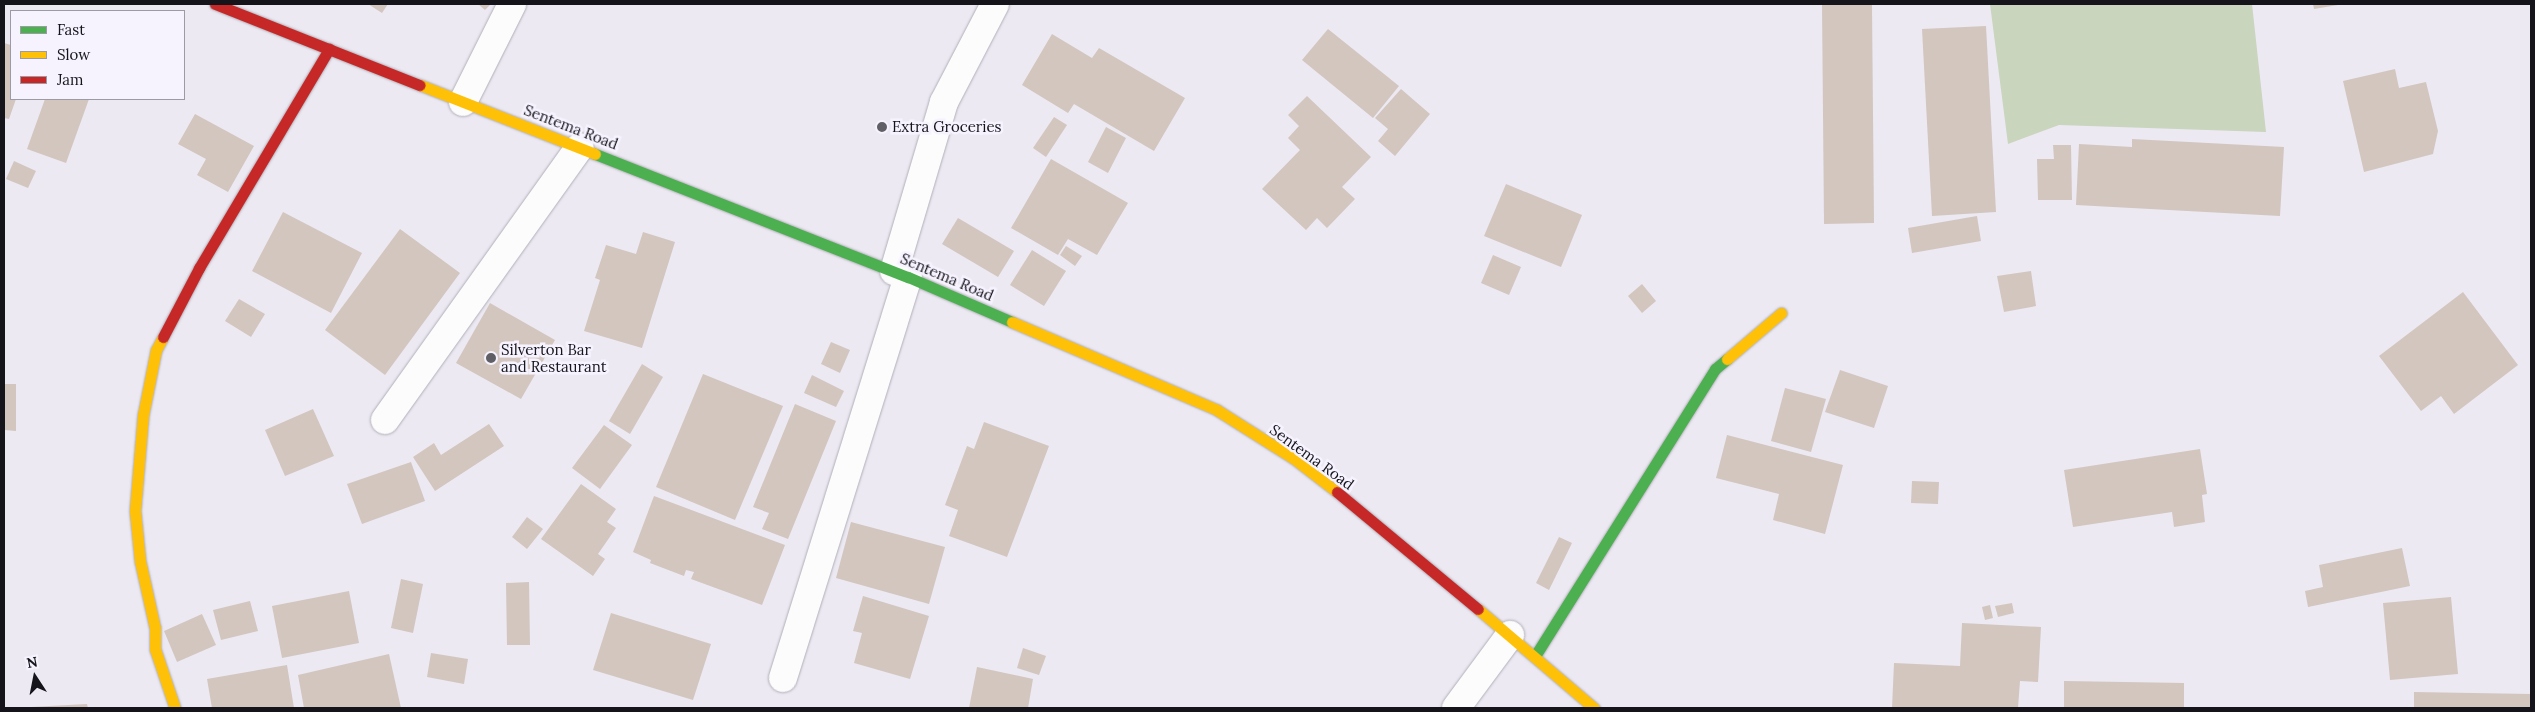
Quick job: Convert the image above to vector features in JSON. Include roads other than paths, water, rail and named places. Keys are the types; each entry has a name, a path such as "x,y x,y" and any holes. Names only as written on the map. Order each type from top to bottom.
{"main road":[{"name":"Sentema Road","path":"215,4 901,274 1217,410 1293,458 1510,635 1594,708"},
{"path":"175,708 155,649 155,628 140,561 135,510 142,415 156,350 199,268 329,49"},
{"path":"1534,656 1715,368 1781,313"}],"street":[{"path":"463,102 512,4"},
{"path":"784,678 901,274 944,102 996,4"},
{"path":"385,420 580,147"},
{"path":"1456,708 1510,635"}],"place":[{"name":"Extra Groceries","path":"882,127"},
{"name":"Silverton Bar and Restaurant","path":"491,358"}]}
